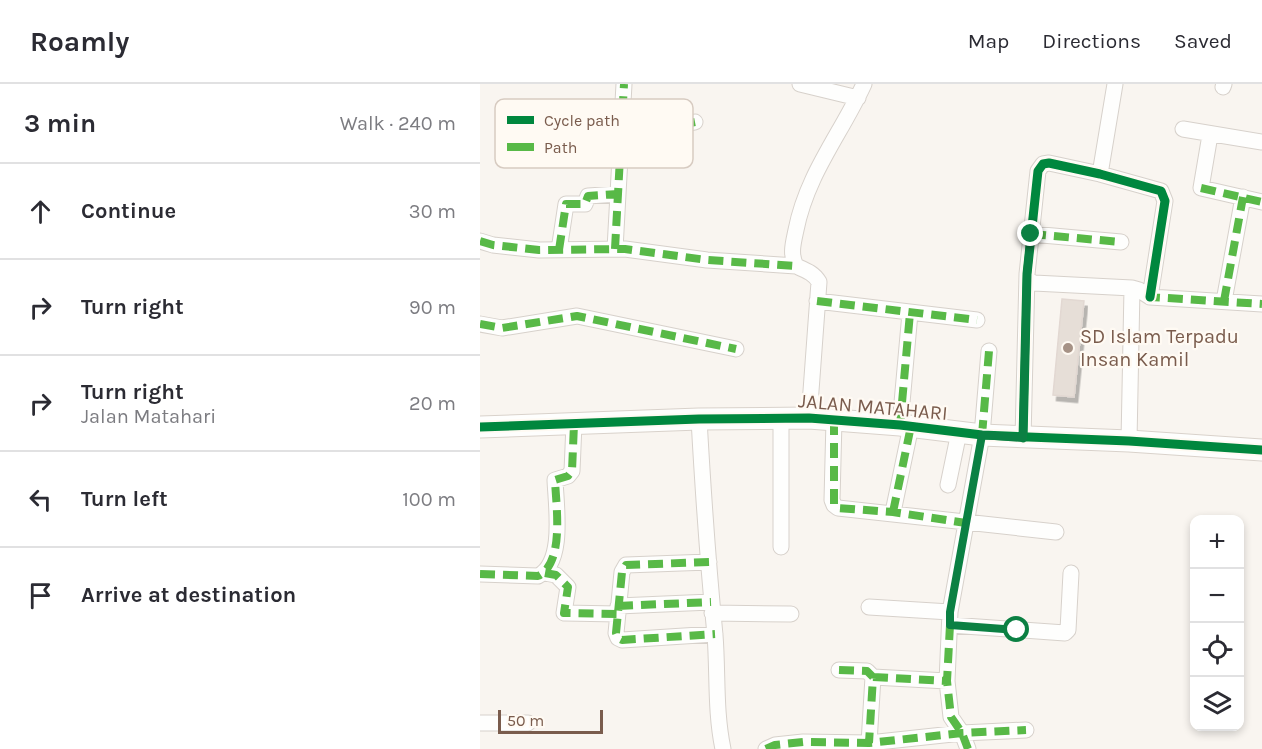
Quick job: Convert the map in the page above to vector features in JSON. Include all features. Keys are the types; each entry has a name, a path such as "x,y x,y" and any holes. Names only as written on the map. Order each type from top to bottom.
{"street":[{"path":"623,99 624,84"},
{"path":"796,266 792,258 792,248 804,198 817,168 861,91 800,84"},
{"path":"1100,174 1115,84"},
{"path":"1183,129 1262,142"},
{"path":"1210,135 1201,188 1262,202"},
{"path":"1023,438 1031,234 1038,171 1043,164 1049,163 1100,174 1161,191 1165,201 1150,297"},
{"path":"615,249 619,168"},
{"path":"559,249 566,204 585,204 588,196 618,194"},
{"path":"1224,301 1243,197"},
{"path":"1031,234 1121,242"},
{"path":"480,242 530,249 615,249 706,260 796,266 816,277 819,282 809,418"},
{"path":"1028,280 1034,283 1132,288 1150,297 1262,304"},
{"path":"1129,441 1132,288"},
{"path":"817,301 910,314 977,320"},
{"path":"893,512 905,425 910,314"},
{"path":"480,324 501,328 577,316 736,349"},
{"path":"968,749 962,733 951,717 947,681 950,619 982,435 990,351"},
{"path":"781,418 782,548"},
{"name":"JALAN MATAHARI","path":"480,427 699,419 809,418 905,425 1023,438 1129,441 1262,450"},
{"path":"699,419 715,634 719,730 723,749"},
{"path":"834,420 834,505 838,508 893,512 966,523 1056,532"},
{"path":"545,573 555,556 557,522 555,480 568,476 572,471 574,424"},
{"path":"948,485 959,432"},
{"path":"709,562 626,565 622,572 616,633 622,640 715,634"},
{"path":"480,574 538,576 545,573 556,575 568,587 564,613 712,607 790,614"},
{"path":"869,607 1065,633 1068,630 1071,573"},
{"path":"839,670 867,671 873,677 947,681"},
{"path":"870,743 873,677"},
{"path":"480,723 528,723"},
{"path":"766,749 775,745 794,743 828,746 962,733 1026,730"}],"building":[{"name":"SD Islam Terpadu Insan Kamil","path":"1062,299 1084,301 1074,397 1053,395"}],"marked path":[{"path":"623,99 624,84"},
{"path":"615,249 619,168"},
{"path":"1201,188 1262,202"},
{"path":"559,250 566,204 585,204 588,196 618,194"},
{"path":"1224,301 1243,197"},
{"path":"1031,234 1121,242"},
{"path":"480,241 493,245 539,250 625,249 707,260 796,266"},
{"path":"1151,292 1150,297 1262,304"},
{"path":"817,301 977,320"},
{"path":"900,425 910,313"},
{"path":"480,324 502,328 577,316 736,349"},
{"path":"982,435 989,351"},
{"path":"834,420 834,505 838,508 893,512 966,523"},
{"path":"480,574 538,576 547,569 556,547 555,480 568,476 572,471 574,424"},
{"path":"893,512 911,426"},
{"path":"709,562 626,565 622,572 616,633 622,640 715,634"},
{"path":"545,573 556,575 568,587 564,613 618,614"},
{"path":"618,606 711,602"},
{"path":"950,625 947,681 951,717 962,733 968,749"},
{"path":"839,670 867,671 873,677 869,743"},
{"path":"873,677 947,681"},
{"path":"766,749 775,745 803,742 869,743 962,733 1026,730"}],"cycle path":[{"path":"1023,438 1027,274 1038,171 1043,164 1049,163 1100,174 1161,191 1165,201 1150,297"},
{"path":"480,427 699,419 809,418 900,425 982,435 1129,441 1262,450"}],"place":[{"name":"SD Islam Terpadu Insan Kamil","path":"1068,348"}],"route":[{"path":"1017,630 950,625 950,612 982,435 1023,438 1027,274 1031,234"}]}
